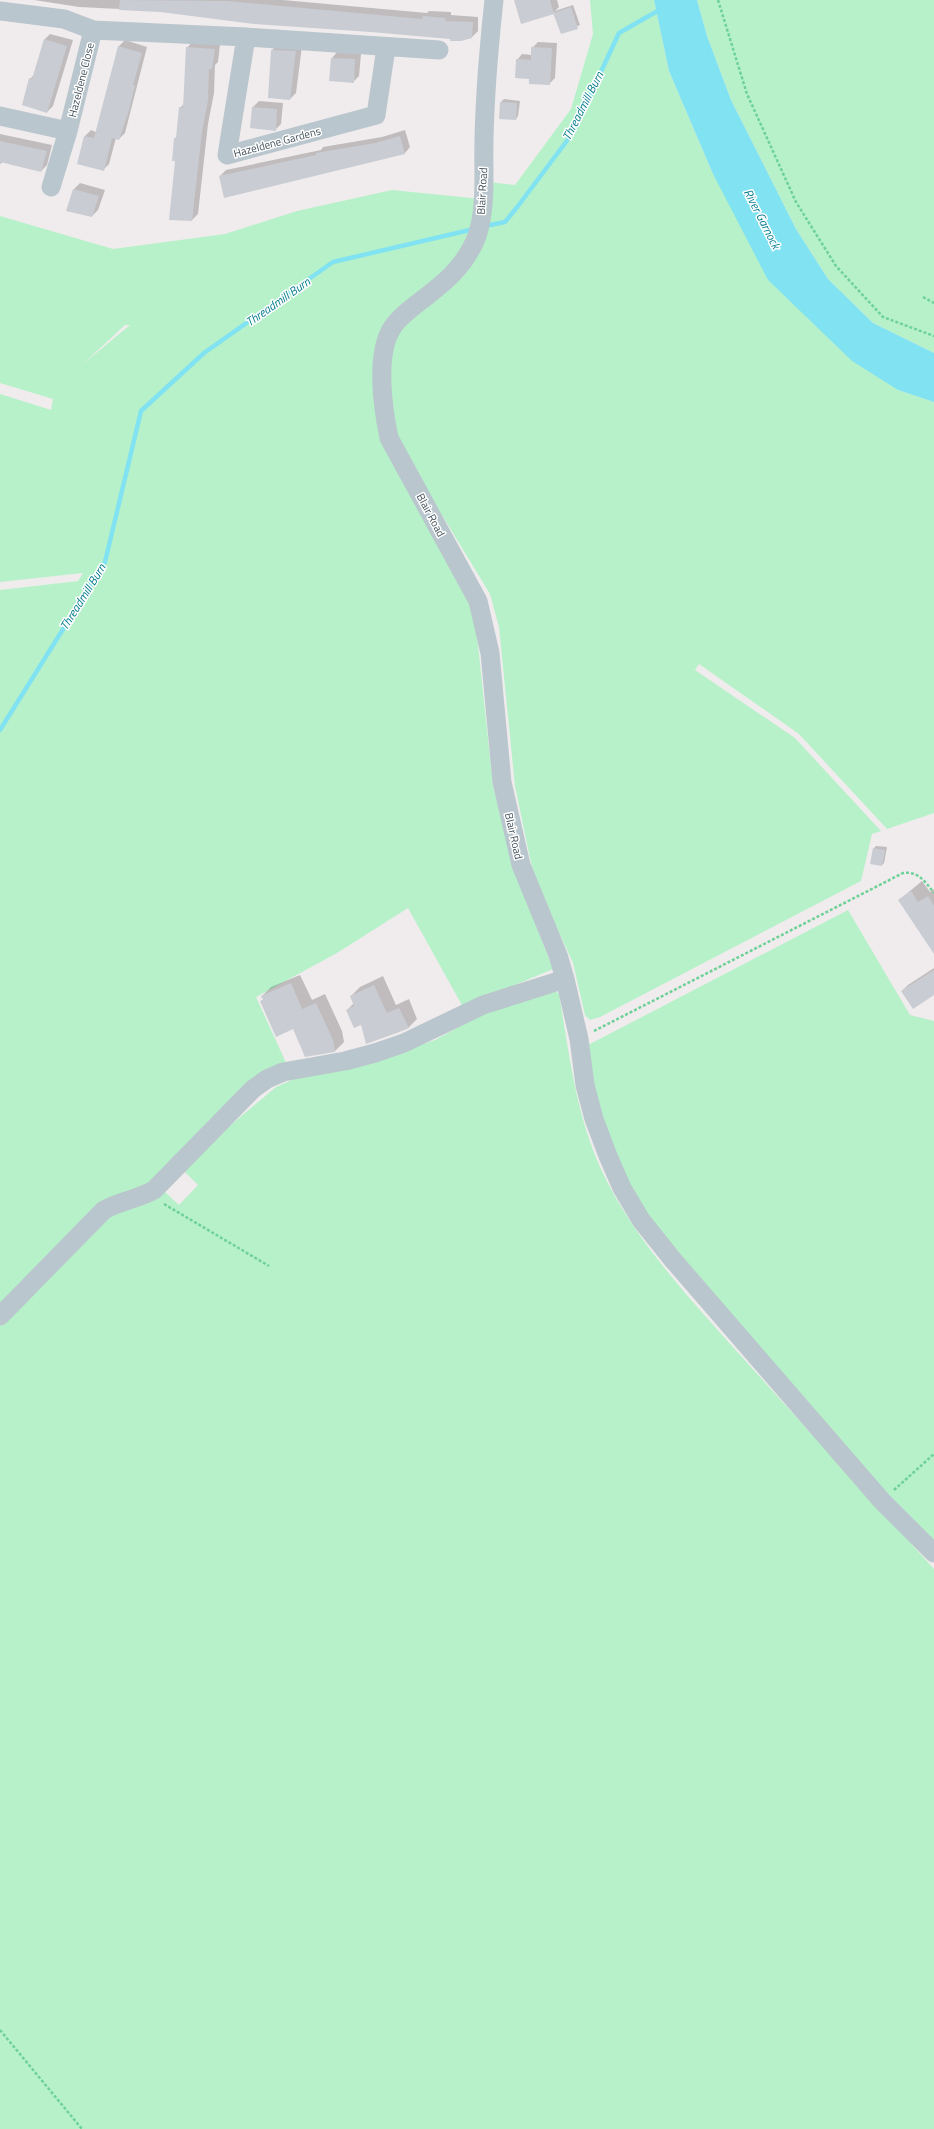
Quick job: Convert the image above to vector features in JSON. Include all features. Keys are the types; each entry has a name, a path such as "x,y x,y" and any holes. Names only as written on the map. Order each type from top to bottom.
{"street":[{"name":"Blair Road","path":"494,0 486,75 479,226 465,260 451,278 403,314 392,328 385,346 382,380 384,410 389,438 478,601 490,653 502,782 521,865 558,955 565,978 579,1039 585,1085 594,1119 622,1188 641,1220 673,1260 886,1505 931,1550"},
{"path":"0,12 64,19 93,30 246,37 386,48 439,50"},
{"name":"Hazeldene Close","path":"51,187 68,131 93,30"},
{"name":"Hazeldene Gardens","path":"246,37 228,155 376,116 386,48"},
{"name":"Hazeldene Close","path":"0,116 68,131"},
{"path":"0,1316 104,1210 119,1202 141,1197 154,1190 253,1089 267,1079 283,1072 345,1061 376,1053 404,1043 483,1005 565,978"}],"path":[{"path":"718,0 747,94 796,202 836,266 883,317 934,336"},
{"path":"923,297 934,303"},
{"path":"579,1039 903,873 909,872 921,876 934,893"},
{"path":"147,1194 269,1266"},
{"path":"886,1505 934,1454"},
{"path":"0,2030 82,2129"}],"green space":[{"path":"590,0 654,0 669,71 713,174 898,390 934,402 934,813 887,829 799,734 699,664 695,670 795,738 881,831 872,834 861,881 600,1017 590,1020 585,1015 573,963 538,886 531,863 515,786 499,627 490,594 442,515 476,626 493,786 515,871 553,969 463,1007 408,908 337,953 256,997 288,1067 152,1184 129,1193 0,1309 0,590 78,581 83,573 0,582 0,394 51,410 53,399 0,383 0,216 113,249 225,234 297,211 392,190 491,200 489,182 515,185 571,109 593,34","holes":["125,325 130,325 83,364"]},
{"path":"697,0 934,0 934,353 873,323 828,279 796,229 731,100 707,36"},
{"path":"848,910 910,1015 934,1021 934,1541 875,1481 689,1267 647,1214 621,1170 596,1098 588,1045"},
{"path":"553,989 559,994 574,1083 585,1127 601,1169 629,1220 683,1291 934,1569 934,2129 0,2129 0,1324 109,1216 164,1191 179,1205 198,1185 184,1171 213,1140 276,1087 296,1078 352,1068 435,1040 490,1010"}],"water":[{"name":"River Garnock","path":"654,0 697,0 707,36 731,100 796,229 828,279 873,323 934,353 934,402 898,390 852,361 768,280 713,174 669,71"}],"building":[{"path":"120,0 227,1 422,19 423,16 446,18 445,21 473,22 472,38 461,41 450,41 450,39 254,24 160,12 119,10"},
{"path":"514,0 550,0 554,14 521,24"},
{"path":"571,7 578,29 561,34 553,13"},
{"path":"44,39 67,46 47,113 22,105 29,78 32,79"},
{"path":"118,46 142,53 133,85 135,85 129,110 119,140 112,138 104,171 77,164 84,136 94,138"},
{"path":"186,47 215,49 212,69 209,69 208,100 202,131 192,221 169,220 175,161 172,161 174,138 176,138 179,107 183,108"},
{"path":"531,47 552,48 550,85 529,84 529,79 515,78 516,59 531,60"},
{"path":"271,50 296,51 290,100 268,98"},
{"path":"331,58 355,59 354,83 329,81"},
{"path":"500,102 517,103 516,120 499,119"},
{"path":"252,107 277,109 276,131 250,128"},
{"path":"400,136 405,154 224,198 219,176 316,155 316,153 375,143"},
{"path":"0,141 47,151 41,172 0,162"},
{"path":"73,189 99,196 92,217 66,211"},
{"path":"873,848 885,850 882,866 870,864"},
{"path":"911,891 918,902 928,896 934,906 934,954 898,900"},
{"path":"934,970 934,995 913,1009 901,991"},
{"path":"291,983 302,1009 316,1003 333,1040 335,1052 305,1057 293,1029 276,1037 260,1001 263,1000 261,996"},
{"path":"374,985 387,1013 399,1008 409,1028 366,1044 361,1025 354,1028 346,1010 354,1006 350,996"}],"waterway":[{"name":"Threadmill Burn","path":"485,226 505,222 572,134 619,33 661,9"},
{"name":"Threadmill Burn","path":"0,730 105,562 141,411 204,353 333,262 474,229"}]}
